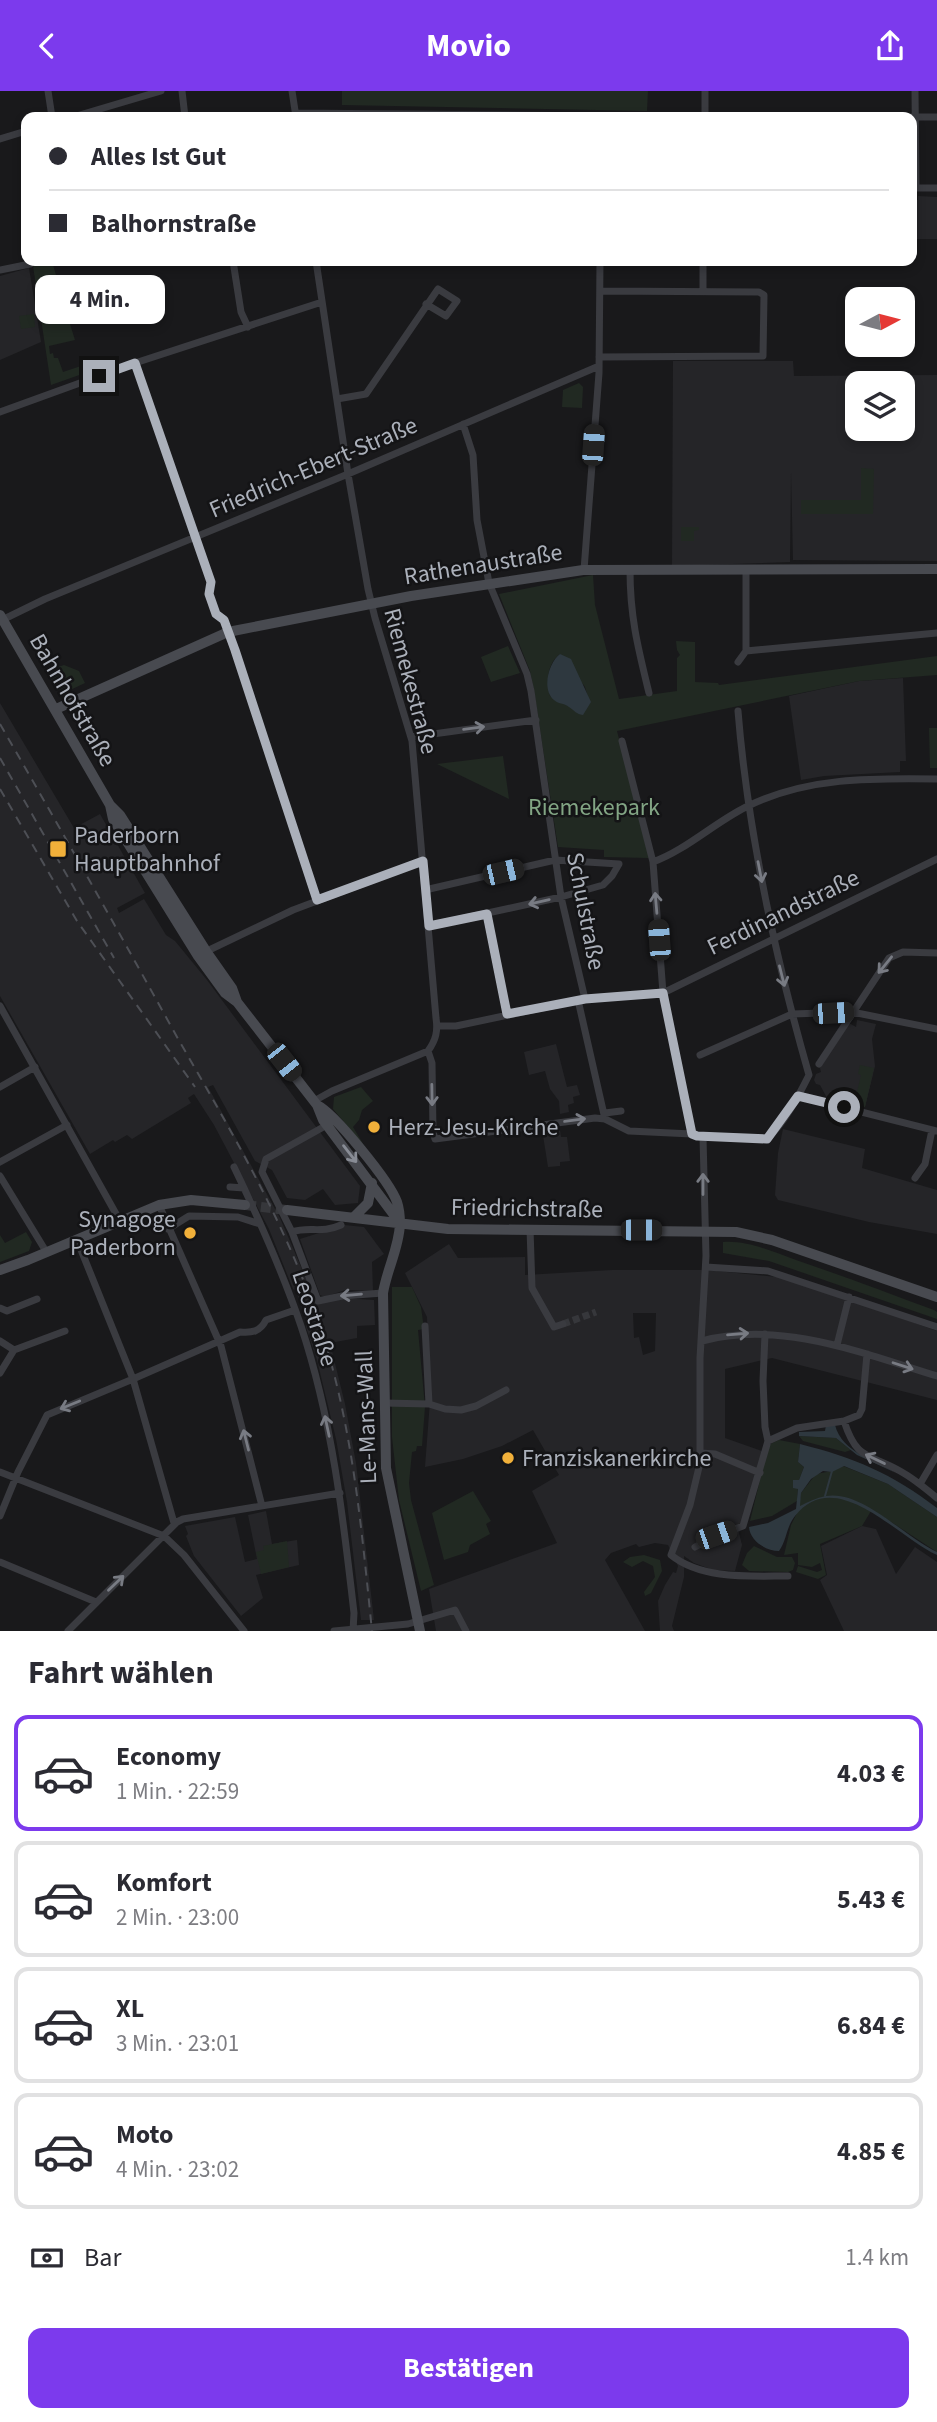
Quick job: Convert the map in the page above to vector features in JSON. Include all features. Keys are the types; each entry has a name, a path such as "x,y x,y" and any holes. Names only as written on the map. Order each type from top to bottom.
{"main road":[{"name":"Rathenaustraße","path":"56,709 228,632 371,603 489,583 584,570 937,569"},
{"name":"Bahnhofstraße","path":"1,618 110,805 120,815 202,954 232,988 237,1002 316,1103 339,1125 392,1192 400,1223"},
{"name":"Bahnhofstraße","path":"316,1103 320,1115 400,1223"},
{"path":"355,1216 369,1199 372,1183"},
{"path":"0,1270 159,1205 191,1200 245,1205"},
{"name":"Friedrichstraße","path":"287,1210 448,1229 736,1232 772,1240 937,1297"},
{"name":"Le-Mans-Wall","path":"400,1223 396,1252 387,1272 383,1293 386,1468 419,1626"}],"street":[{"path":"48,91 51,112"},
{"path":"90,112 161,91"},
{"path":"182,91 184,112"},
{"path":"292,91 295,112"},
{"path":"703,112 705,91"},
{"path":"915,91 915,112"},
{"path":"917,117 937,117"},
{"path":"0,139 21,133"},
{"path":"917,188 937,188"},
{"path":"0,270 21,266"},
{"path":"234,266 240,304 248,327"},
{"name":"Riemekestraße","path":"317,266 348,474 371,603 411,737 436,1018 439,1026"},
{"path":"584,570 599,366 600,266"},
{"path":"703,266 703,291"},
{"path":"599,357 763,356 762,293 600,291"},
{"path":"0,412 135,363 322,302"},
{"path":"337,399 366,394 426,304"},
{"path":"135,363 211,582 209,594 216,614 224,620 317,900"},
{"name":"Friedrich-Ebert-Straße","path":"1,618 599,366"},
{"name":"Schulstraße","path":"463,424 473,454 477,520 489,583 527,674 561,897 605,1116"},
{"path":"738,662 746,651 746,569"},
{"path":"630,570 630,604 635,642 649,693"},
{"path":"746,651 937,633"},
{"path":"605,1116 629,1131 767,1139 798,1096 809,1075 773,938 748,806 738,711"},
{"path":"411,737 536,720"},
{"path":"622,741 653,862 663,993 692,1134"},
{"path":"653,862 748,806 793,789 825,782 937,779"},
{"name":"Ferdinandstraße","path":"439,1026 456,1026 581,999 663,993 937,859"},
{"path":"425,890 555,860 619,864 603,885 429,926"},
{"path":"202,954 317,900 423,861"},
{"path":"487,914 507,1014"},
{"path":"819,1064 890,957 903,952 937,953"},
{"path":"0,1006 120,1221"},
{"path":"699,1055 792,1014 852,1011 937,1029"},
{"path":"316,1103 332,1091 428,1051 433,1045 439,1026"},
{"path":"428,1051 432,1063 435,1139 620,1113"},
{"path":"0,1087 35,1067"},
{"path":"798,1096 935,1131 925,1164 915,1178"},
{"path":"0,1162 67,1125"},
{"path":"327,1125 266,1159 262,1172 292,1232 318,1301 383,1293"},
{"path":"703,1137 706,1267 701,1453 697,1480 671,1555 689,1565 724,1574 788,1576"},
{"name":"Leostraße","path":"234,1167 261,1224 295,1310 325,1418 340,1493 354,1613 352,1629"},
{"path":"0,1176 47,1253"},
{"path":"230,1187 244,1188"},
{"path":"159,1205 219,1342 262,1506"},
{"path":"168,1229 189,1216 238,1217 261,1224"},
{"path":"292,1232 321,1232 341,1225"},
{"path":"530,1229 532,1287 554,1327 563,1324"},
{"path":"76,1240 133,1379 174,1523"},
{"path":"706,1267 768,1271 937,1327"},
{"path":"837,1345 849,1297"},
{"path":"0,1308 7,1311 37,1299"},
{"path":"0,1516 47,1415 240,1332 250,1333 262,1329 266,1320 295,1310"},
{"path":"425,1326 429,1404"},
{"path":"0,1373 14,1350 65,1331"},
{"path":"702,1341 739,1333 765,1334 837,1345 937,1376"},
{"path":"695,1547 716,1535 743,1526 768,1441 763,1381 765,1334"},
{"path":"0,1341 14,1350"},
{"path":"768,1441 797,1428 844,1421 859,1415 862,1409 867,1354"},
{"path":"384,1403 429,1404 445,1409 471,1408 506,1390"},
{"path":"844,1421 851,1441 857,1448 868,1457 901,1471 937,1498"},
{"path":"701,1453 719,1456 760,1473"},
{"path":"920,1485 937,1455"},
{"path":"0,1472 164,1536 188,1560 244,1631"},
{"path":"68,1631 174,1523 183,1519 340,1493"},
{"path":"0,1562 96,1602"},
{"path":"334,1631 419,1626 455,1610 466,1631"}],"shaded area":[{"path":"918,196 937,197 937,239 917,239"},
{"path":"29,268 41,342 0,360 0,276"},
{"path":"673,361 793,361 794,376 845,376 845,441 915,441 915,375 937,375 937,561 793,560 791,472 790,562 672,566"},
{"path":"560,654 571,659 591,702 583,715 550,695 548,676"},
{"path":"903,678 906,761 900,761 900,772 824,776 801,780 789,696 859,681"},
{"path":"0,703 74,828 100,814 145,893 117,908 119,913 144,899 166,935 175,941 207,980 360,1186 358,1203 335,1205 323,1189 305,1200 287,1198 272,1170 255,1161 213,1085 208,1087 280,1218 317,1304 341,1298 374,1300 375,1325 357,1326 357,1338 330,1343 356,1463 374,1620 361,1620 347,1502 336,1439 306,1327 307,1322 269,1229 214,1125 194,1094 188,1098 191,1103 132,1139 127,1135 115,1142 113,1140 90,1154 0,996"},
{"path":"857,1020 876,1024 872,1039 875,1066 865,1107 827,1098 814,1080 849,1023 856,1027"},
{"path":"556,1044 567,1087 577,1085 580,1095 573,1097 574,1103 568,1105 569,1112 560,1114 559,1101 550,1089 545,1071 529,1075 524,1052"},
{"path":"542,1129 560,1130 561,1137 567,1137 570,1161 560,1162 560,1166 548,1167"},
{"path":"783,1129 865,1149 862,1168 937,1190 937,1234 869,1222 778,1200 775,1195"},
{"path":"344,1225 364,1227 384,1254 372,1262 373,1291 345,1290 325,1297 320,1295 300,1239"},
{"path":"449,1244 458,1258 525,1257 525,1275 612,1270 707,1270 777,1277 937,1331 937,1400 772,1358 725,1369 725,1438 765,1452 739,1533 742,1545 735,1571 713,1570 684,1556 684,1577 672,1626 674,1631 660,1631 658,1601 678,1566 668,1545 655,1543 639,1547 636,1544 611,1553 605,1560 645,1631 436,1631 429,1589 557,1543 532,1491 559,1475 533,1430 502,1446 463,1459 425,1467 430,1401 427,1317 405,1273","holes":["633,1313 656,1313 655,1351 643,1355 639,1337 634,1338"]},
{"path":"826,1425 835,1425 839,1435 852,1449 896,1473 857,1455 836,1438 799,1436 799,1432 825,1431"},
{"path":"800,1444 855,1461 888,1476 937,1508 937,1517 888,1484 844,1466 832,1472 823,1471 811,1479 801,1493 800,1506 826,1496 854,1500 883,1516 937,1552 937,1555 867,1510 848,1501 829,1498 811,1502 795,1516 779,1551 760,1544 752,1537 749,1527 768,1523 796,1509 798,1489 793,1488 793,1480 799,1480 804,1467 798,1462"},
{"path":"266,1511 272,1544 297,1540 299,1565 256,1575 263,1598 241,1616 194,1556 185,1526 235,1517 245,1562 257,1559 248,1515"},
{"path":"862,1526 876,1529 896,1574 915,1547 937,1562 937,1631 844,1631 820,1580 827,1575 821,1546"}],"green space":[{"path":"342,91 648,91 647,111 342,105"},
{"path":"33,266 53,266 66,310 60,315 62,322 70,324 75,340 49,346 50,354 53,353 54,358 58,358 63,372 90,363 85,373 51,385"},
{"path":"34,314 35,327 21,329 19,316"},
{"path":"579,383 583,387 582,408 562,407 563,390"},
{"path":"861,468 874,469 873,514 801,514 801,500 861,500"},
{"path":"681,527 699,527 699,530 694,531 694,541 681,541"},
{"name":"Riemekepark","path":"593,575 595,605 619,699 677,691 677,658 680,655 676,641 695,642 695,682 719,685 937,656 937,675 859,681 617,731 649,858 604,857 604,850 558,847 530,671 499,594","holes":["560,654 585,687 590,704 568,706 550,696 549,673 552,663"]},
{"path":"508,646 520,673 491,682 481,657"},
{"path":"64,665 79,671 85,683 66,692 60,691 49,676 49,670"},
{"path":"929,728 937,728 937,768 930,768"},
{"path":"503,756 509,799 437,764"},
{"path":"860,1065 874,1068 865,1107 845,1102 846,1094 856,1096 861,1075 858,1074"},
{"path":"361,1087 373,1101 362,1110 353,1127 365,1147 333,1109 334,1097"},
{"path":"26,1232 32,1242 29,1251 0,1262 0,1235 5,1243"},
{"path":"723,1242 760,1247 848,1278 934,1310 937,1312 937,1319 769,1261 723,1253"},
{"path":"392,1287 412,1287 421,1307 424,1329 418,1330 425,1407 422,1446 417,1446 416,1451 412,1452 409,1483 411,1500 434,1585 421,1591 399,1500 392,1437"},
{"path":"799,1436 836,1438 851,1450 845,1452 803,1441"},
{"path":"779,1440 800,1444 798,1462 804,1467 799,1480 793,1480 798,1488 797,1501 772,1516 750,1521 768,1447"},
{"path":"843,1466 888,1484 937,1517 937,1552 871,1511 862,1526 820,1544 826,1575 818,1579 796,1572 798,1566 817,1572 822,1570 820,1563 812,1567 798,1565 798,1553 784,1555 801,1493 816,1474"},
{"path":"473,1491 491,1521 486,1524 490,1534 470,1545 468,1552 444,1560 432,1513"},
{"path":"287,1541 289,1567 261,1574 256,1552 264,1550 263,1546"},
{"path":"754,1546 777,1557 792,1557 795,1563 793,1570 749,1571 742,1565 747,1553"},
{"path":"644,1555 660,1560 662,1571 651,1593 645,1596 644,1592 655,1577 653,1566 643,1561 632,1567 623,1562 630,1557"}],"waterway":[{"path":"825,1496 832,1471"}],"tunnel":[{"path":"246,1205 286,1210"},
{"path":"563,1324 596,1312"}],"railway":[{"path":"0,724 240,1149 297,1264 326,1345 344,1416 356,1487 372,1631"},
{"path":"0,758 114,958"},
{"path":"0,789 77,921 195,1087"}],"place":[{"name":"Paderborn Hauptbahnhof","path":"58,849"},
{"name":"Herz-Jesu-Kirche","path":"374,1127"},
{"name":"Synagoge Paderborn","path":"190,1233"},
{"name":"Franziskanerkirche","path":"508,1458"}],"route":[{"path":"99,376 135,363 211,582 209,594 216,614 224,620 235,650 317,900 423,861 429,926 487,914 507,1014 585,999 663,993 692,1134 697,1136 767,1139 798,1096 844,1107"}]}
